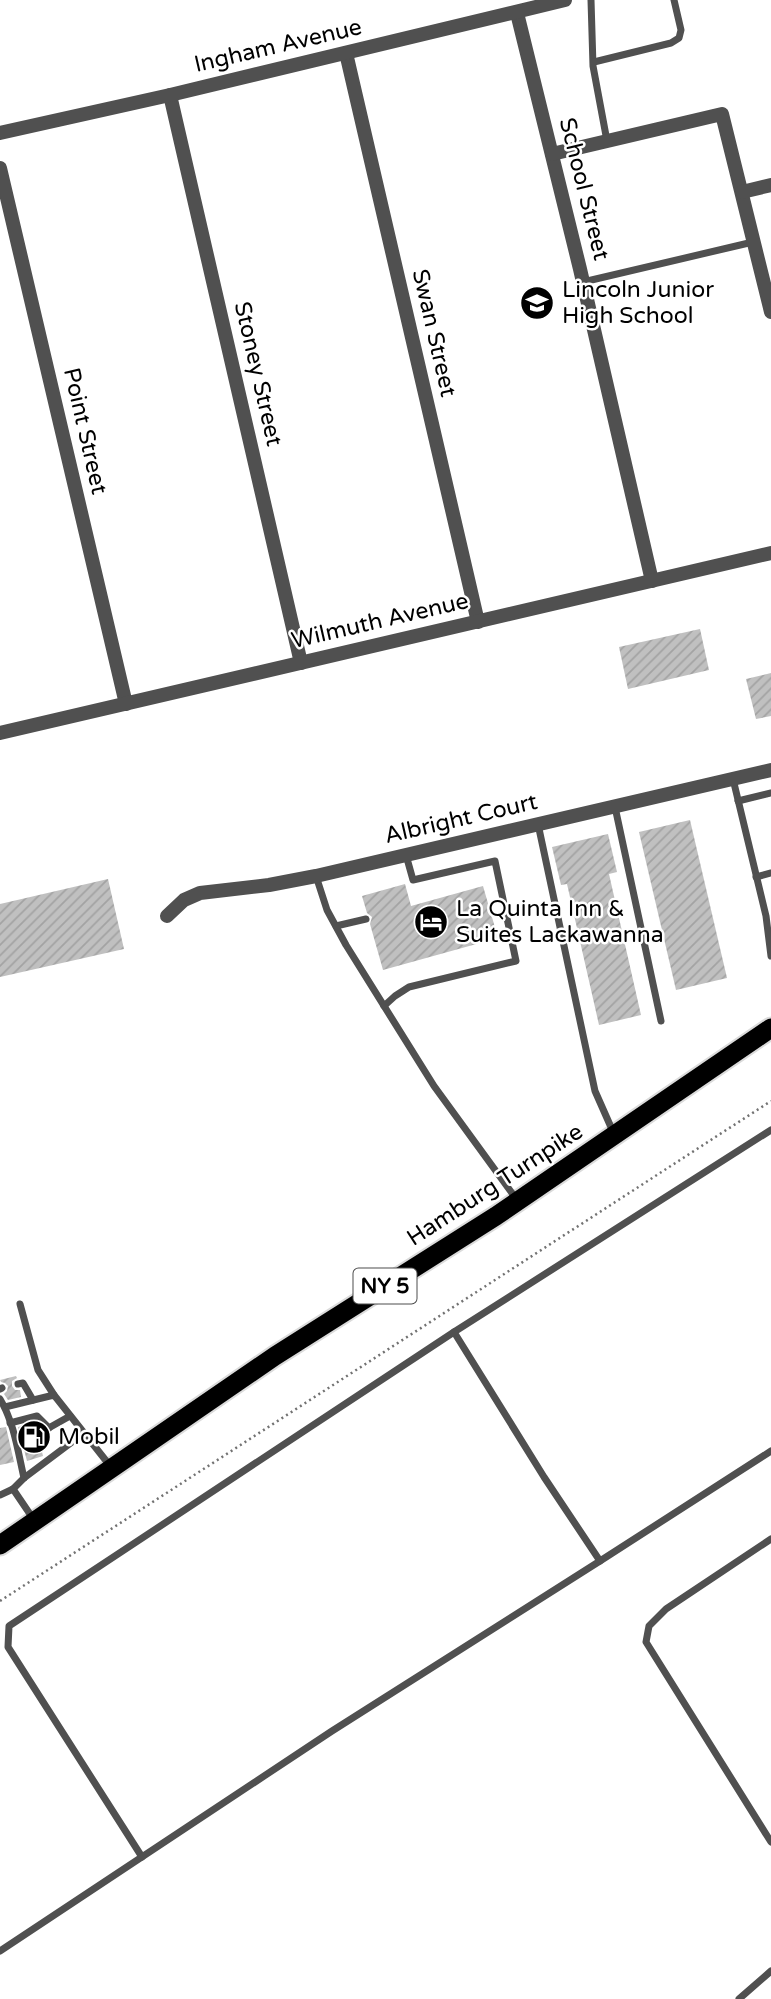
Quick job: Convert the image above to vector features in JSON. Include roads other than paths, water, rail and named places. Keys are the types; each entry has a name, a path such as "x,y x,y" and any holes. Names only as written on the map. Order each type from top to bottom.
{"highway":[{"name":"Hamburg Turnpike","path":"0,1545 275,1356 518,1200 771,1027"}],"street":[{"name":"Ingham Avenue","path":"0,134 565,0"},
{"name":"School Street","path":"517,13 652,581"},
{"name":"Swan Street","path":"345,53 478,622"},
{"name":"Stoney Street","path":"170,95 301,663"},
{"path":"552,154 722,114 771,312"},
{"name":"Point Street","path":"0,168 126,704"},
{"path":"742,192 771,186"},
{"name":"Wilmuth Avenue","path":"0,733 771,553"},
{"name":"Albright Court","path":"167,916 184,900 200,893 316,876 771,770"}],"lane":[{"path":"592,0 594,62 607,141"},
{"path":"594,62 671,43 679,38 681,30 674,0"},
{"path":"583,282 754,242"},
{"path":"733,779 765,916 771,956"},
{"path":"738,801 771,793"},
{"path":"615,807 661,1021"},
{"path":"538,823 595,1091 614,1135"},
{"path":"384,1006 394,996 410,987 516,961 495,861 413,880 406,855"},
{"path":"756,877 771,873"},
{"path":"316,876 327,910 384,1006 434,1086 518,1200"},
{"path":"336,926 366,919"},
{"path":"142,1857 8,1647 9,1626 454,1332 771,1130"},
{"path":"20,1304 37,1370 112,1468"},
{"path":"454,1332 600,1561"},
{"path":"18,1384 23,1383 33,1400"},
{"path":"5,1407 54,1395"},
{"path":"0,1399 20,1445 23,1478"},
{"path":"10,1423 37,1416 49,1428"},
{"path":"38,1434 70,1416"},
{"path":"1,1493 13,1489 23,1478 84,1433"},
{"path":"0,1951 332,1731 771,1451"},
{"path":"13,1489 35,1521"},
{"path":"771,1539 666,1609 649,1626 646,1642 771,1842"},
{"path":"739,1999 771,1971"}],"place":[{"name":"Lincoln Junior High School","path":"537,303"},
{"name":"La Quinta Inn & Suites Lackawanna","path":"431,922"},
{"name":"Mobil","path":"34,1437"}]}
